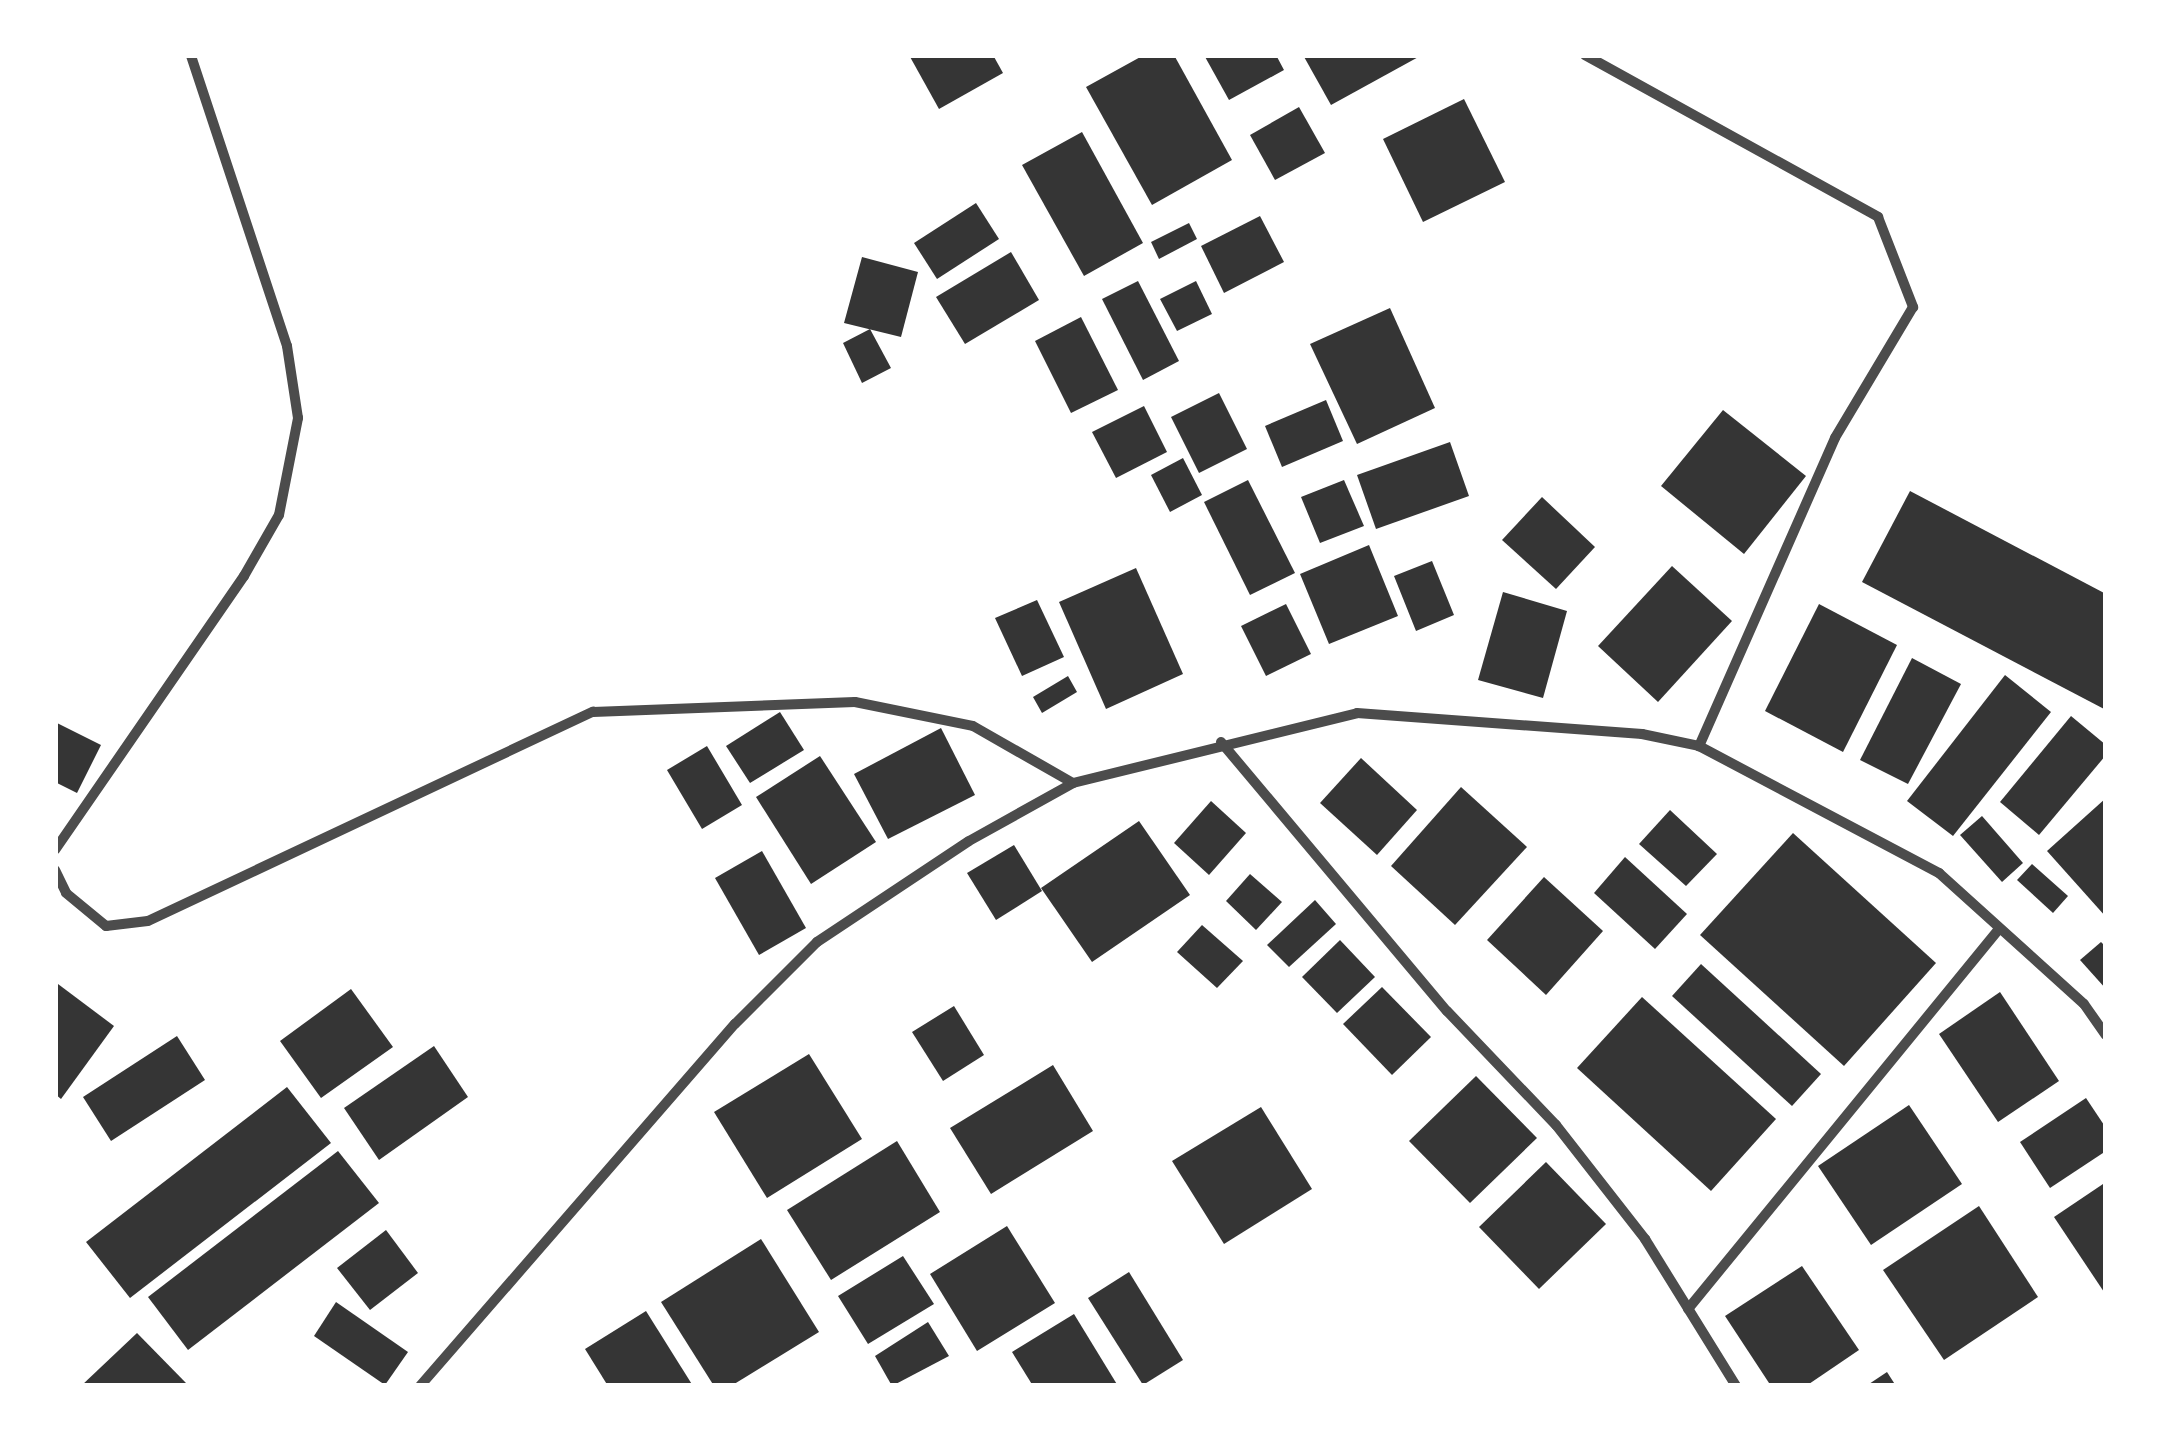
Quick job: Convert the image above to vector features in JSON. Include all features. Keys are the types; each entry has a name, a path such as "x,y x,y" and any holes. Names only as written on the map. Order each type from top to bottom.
{"street":[{"path":"55,850 262,546 279,515 298,418 287,346 190,55"},
{"path":"1585,55 1878,217 1913,307 1836,438 1698,746"},
{"path":"55,870 66,893 106,926 148,921 592,712 855,702 973,726 1073,783"},
{"path":"420,1386 736,1024 817,942 969,841 1073,783 1221,742 1356,713 1642,734 1698,746 1939,873 2084,1004 2106,1036"},
{"path":"1221,742 1447,1012 1556,1125 1646,1239 1736,1386"},
{"path":"1688,1309 2000,928"}],"building":[{"path":"909,55 993,55 1003,73 939,109"},
{"path":"1144,55 1174,55 1232,160 1152,205 1086,87"},
{"path":"1204,55 1276,55 1284,70 1229,100"},
{"path":"1303,55 1422,55 1331,105"},
{"path":"1464,99 1505,182 1423,222 1383,139"},
{"path":"1299,107 1325,153 1275,180 1250,135"},
{"path":"1082,132 1143,243 1084,276 1022,165"},
{"path":"976,203 999,239 937,279 914,243"},
{"path":"1260,216 1284,262 1224,293 1201,246"},
{"path":"1189,223 1197,239 1159,259 1151,242"},
{"path":"1011,252 1039,300 965,344 936,297"},
{"path":"862,257 918,272 901,337 844,323"},
{"path":"1138,281 1179,361 1143,380 1102,299"},
{"path":"1196,281 1212,314 1177,331 1160,299"},
{"path":"1390,308 1435,408 1357,444 1310,344"},
{"path":"1081,317 1118,390 1071,413 1035,341"},
{"path":"870,329 891,368 862,383 843,343"},
{"path":"1219,393 1247,449 1199,473 1171,417"},
{"path":"1326,400 1343,441 1282,467 1265,426"},
{"path":"1144,406 1167,452 1116,478 1092,432"},
{"path":"1723,410 1806,476 1744,554 1661,486"},
{"path":"1450,442 1469,496 1376,529 1357,475"},
{"path":"1183,458 1202,495 1170,512 1151,475"},
{"path":"1248,480 1295,573 1250,595 1204,502"},
{"path":"1344,480 1364,526 1320,543 1301,497"},
{"path":"1910,491 2106,594 2106,710 1862,582"},
{"path":"1542,497 1595,547 1556,589 1502,540"},
{"path":"1369,545 1398,616 1329,644 1300,574"},
{"path":"1432,561 1454,615 1416,631 1394,576"},
{"path":"1672,566 1732,621 1658,702 1598,646"},
{"path":"1136,568 1183,674 1106,709 1059,602"},
{"path":"1503,592 1567,611 1543,698 1478,680"},
{"path":"1037,600 1064,657 1022,676 995,618"},
{"path":"1286,604 1311,654 1266,676 1241,626"},
{"path":"1819,604 1897,645 1843,752 1765,711"},
{"path":"1912,658 1961,684 1908,784 1860,760"},
{"path":"2005,675 2051,712 1953,836 1907,801"},
{"path":"1068,676 1077,692 1042,713 1033,697"},
{"path":"780,712 804,750 750,783 726,746"},
{"path":"2071,716 2106,745 2106,755 2039,835 2000,802"},
{"path":"55,722 101,745 77,793 55,782"},
{"path":"941,728 975,795 888,839 854,774"},
{"path":"707,746 742,805 702,829 667,770"},
{"path":"820,756 876,842 811,884 756,797"},
{"path":"1361,758 1417,810 1377,855 1320,803"},
{"path":"1461,787 1527,847 1455,925 1391,866"},
{"path":"2106,798 2106,917 2047,851"},
{"path":"1211,801 1246,833 1209,875 1174,843"},
{"path":"1670,810 1717,854 1686,886 1639,844"},
{"path":"1982,816 2023,863 2002,882 1960,835"},
{"path":"1139,821 1190,895 1092,962 1041,888"},
{"path":"1793,833 1936,963 1844,1066 1700,935"},
{"path":"1014,845 1042,891 996,920 967,873"},
{"path":"762,851 806,928 759,955 715,878"},
{"path":"1625,857 1687,914 1655,949 1594,893"},
{"path":"2032,864 2068,896 2053,913 2017,880"},
{"path":"1250,874 1282,902 1256,930 1226,901"},
{"path":"1544,877 1603,931 1546,995 1487,940"},
{"path":"1315,900 1336,924 1289,967 1267,945"},
{"path":"1202,925 1243,961 1217,988 1177,952"},
{"path":"1340,940 1375,977 1337,1013 1302,977"},
{"path":"2101,942 2106,947 2106,989 2080,960"},
{"path":"1701,964 1821,1074 1792,1106 1672,996"},
{"path":"58,984 114,1026 61,1099 55,1094"},
{"path":"1382,987 1431,1037 1392,1075 1343,1024"},
{"path":"351,989 393,1047 321,1098 280,1041"},
{"path":"2000,992 2059,1081 1998,1122 1939,1034"},
{"path":"1642,997 1776,1119 1711,1191 1577,1068"},
{"path":"954,1006 984,1055 943,1081 912,1032"},
{"path":"177,1036 205,1080 111,1141 83,1097"},
{"path":"434,1046 468,1097 379,1160 344,1108"},
{"path":"809,1054 862,1139 767,1198 714,1112"},
{"path":"1053,1065 1093,1131 991,1194 950,1128"},
{"path":"1476,1076 1537,1138 1470,1203 1409,1141"},
{"path":"287,1087 331,1143 130,1298 86,1242"},
{"path":"2086,1098 2106,1128 2106,1151 2050,1188 2020,1142"},
{"path":"1909,1105 1962,1184 1871,1245 1818,1166"},
{"path":"1261,1107 1312,1189 1224,1244 1172,1161"},
{"path":"897,1141 940,1212 831,1280 787,1210"},
{"path":"338,1151 379,1203 188,1350 148,1297"},
{"path":"1546,1162 1606,1224 1539,1289 1479,1227"},
{"path":"2106,1182 2106,1295 2054,1217"},
{"path":"1979,1206 2038,1297 1944,1360 1883,1270"},
{"path":"1007,1226 1055,1303 977,1351 930,1274"},
{"path":"386,1230 418,1273 370,1310 337,1268"},
{"path":"761,1239 819,1332 731,1386 714,1386 661,1302"},
{"path":"903,1256 934,1304 868,1344 838,1296"},
{"path":"1802,1266 1859,1350 1806,1386 1771,1386 1725,1316"},
{"path":"1129,1272 1183,1360 1143,1385 1088,1298"},
{"path":"336,1302 408,1352 385,1385 314,1336"},
{"path":"646,1311 693,1386 608,1386 585,1349"},
{"path":"1074,1314 1118,1386 1033,1386 1012,1352"},
{"path":"928,1322 949,1356 892,1386 875,1356"},
{"path":"137,1333 186,1383 81,1386"},
{"path":"1887,1372 1896,1386 1866,1386"}]}
